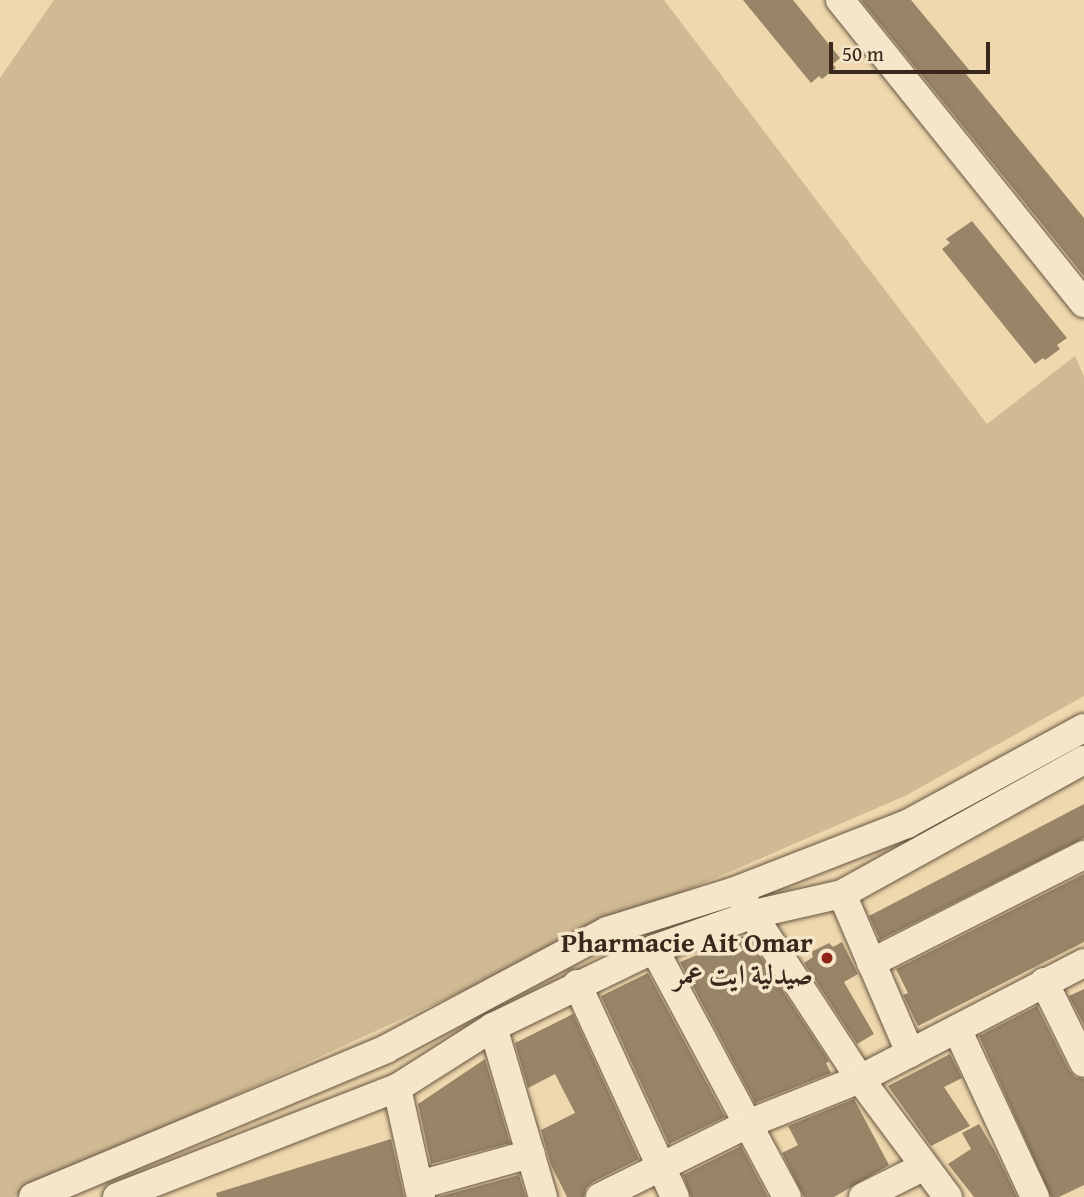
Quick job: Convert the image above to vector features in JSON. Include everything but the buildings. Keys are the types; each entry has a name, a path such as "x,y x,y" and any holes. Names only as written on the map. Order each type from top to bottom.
{"street":[{"path":"840,0 1084,303"},
{"path":"33,1197 386,1049 607,931 735,891 907,824 1084,728"},
{"path":"117,1197 397,1088 493,1027 654,949 754,915 842,894 1084,760"},
{"path":"871,963 1084,855"},
{"path":"735,891 754,915 860,1079 923,1167 948,1197"},
{"path":"842,894 910,1053"},
{"path":"654,949 750,1123 787,1197"},
{"path":"600,1197 750,1123 860,1079 1084,962"},
{"path":"1044,982 1084,1063"},
{"path":"577,984 675,1197"},
{"path":"493,1027 543,1197"},
{"path":"957,1029 1035,1197"},
{"path":"397,1088 420,1191 531,1154"},
{"path":"863,1197 923,1167"}],"shaded area":[{"path":"54,0 664,0 987,424 1075,356 1084,377 1084,696 907,795 614,922 13,1197 0,1197 0,78"}],"place":[{"name":"Pharmacie Ait Omar صيدلية ايت عمر","path":"827,958"}]}
